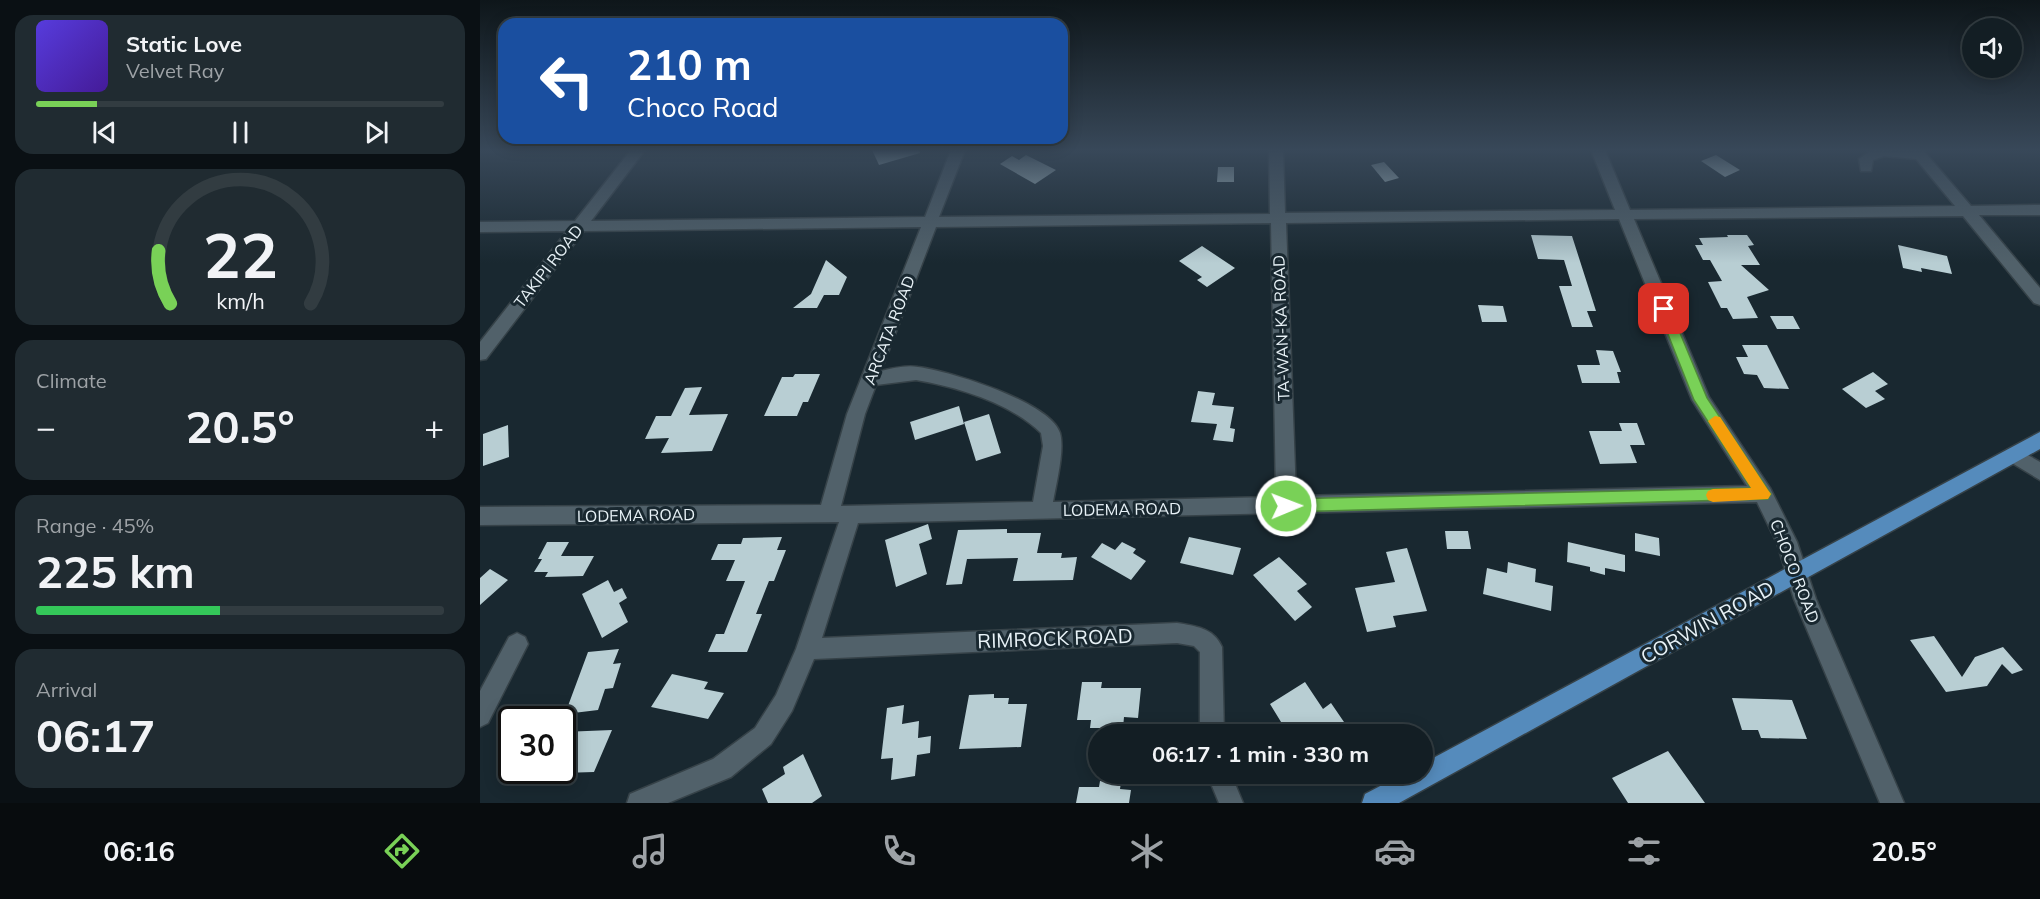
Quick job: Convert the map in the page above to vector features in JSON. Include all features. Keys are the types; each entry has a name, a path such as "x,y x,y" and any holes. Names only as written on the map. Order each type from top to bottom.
{"main road":[{"name":"CORWIN ROAD","path":"1374,803 2040,440"}],"street":[{"name":"TAKIPI ROAD","path":"480,354 609,187"},
{"name":"ARCATA ROAD","path":"639,803 722,768 763,736 784,703 807,649 840,514 856,414 944,187"},
{"name":"TA-WAN-KA ROAD","path":"1277,187 1286,506"},
{"name":"CHOCO ROAD","path":"1614,187 1701,400 1763,494 1787,542 1795,573 1892,803"},
{"path":"1947,187 2040,299"},
{"path":"480,227 2040,210"},
{"path":"870,380 909,373 943,378 1028,412 1042,422 1052,435 1042,511"},
{"path":"2014,455 2040,472"},
{"name":"LODEMA ROAD","path":"480,516 1042,511 1763,494"},
{"name":"RIMROCK ROAD","path":"807,649 1177,633 1199,637 1211,647 1212,724"},
{"path":"480,715 517,644"},
{"path":"1223,784 1231,803"}],"building":[{"path":"1531,235 1572,236 1596,311 1587,311 1593,327 1572,327 1559,286 1572,286 1564,260 1538,259"},
{"path":"1727,235 1747,235 1754,245 1748,246 1760,265 1741,265 1769,290 1747,297 1758,318 1733,319 1727,308 1721,308 1708,282 1722,281 1710,260 1703,260 1695,245 1703,245 1699,238 1728,237"},
{"path":"1898,245 1947,256 1952,274 1921,268 1922,272 1903,268"},
{"path":"1202,246 1235,268 1207,287 1197,280 1202,277 1179,261"},
{"path":"826,260 847,277 839,295 824,295 817,308 793,308 811,294"},
{"path":"1478,305 1503,306 1507,322 1482,322"},
{"path":"1770,316 1793,316 1800,329 1777,329"},
{"path":"1742,345 1767,345 1789,389 1764,388 1757,375 1744,374 1736,357 1748,357"},
{"path":"1596,350 1613,351 1621,372 1617,372 1620,383 1582,383 1577,365 1600,365"},
{"path":"1873,372 1888,384 1875,391 1885,399 1866,408 1842,389"},
{"path":"795,374 820,374 808,402 803,402 797,416 764,416 782,377 793,377"},
{"path":"702,387 689,415 728,414 712,451 661,453 669,438 645,439 656,416 671,416 685,388"},
{"path":"1198,391 1215,393 1212,405 1234,407 1230,428 1235,429 1233,442 1213,440 1217,424 1191,422"},
{"path":"959,406 964,424 915,440 910,422"},
{"path":"989,414 1001,453 976,461 964,422"},
{"path":"1619,423 1637,423 1645,445 1630,445 1637,463 1600,464 1589,431 1622,431"},
{"path":"508,425 509,457 483,466 483,434"},
{"path":"928,524 932,539 919,544 927,574 896,587 885,540"},
{"path":"1007,529 1007,533 1041,533 1037,553 1062,553 1061,558 1077,557 1073,580 1013,581 1018,558 967,559 962,584 946,585 958,530"},
{"path":"1445,531 1468,531 1471,549 1447,549"},
{"path":"1635,533 1659,538 1660,556 1635,551"},
{"path":"782,537 777,550 786,550 774,581 769,581 756,614 762,614 747,652 708,652 716,634 724,634 745,581 726,581 735,560 711,560 718,544 741,544 743,538"},
{"path":"1189,537 1241,548 1233,575 1180,563"},
{"path":"547,542 569,542 561,556 594,556 583,576 545,577 548,572 534,572 542,559 538,559"},
{"path":"1122,542 1136,549 1133,553 1146,561 1131,580 1091,557 1102,543 1115,550"},
{"path":"1568,542 1625,555 1625,572 1605,568 1605,575 1590,571 1590,567 1567,562"},
{"path":"1407,548 1427,611 1393,616 1396,627 1367,632 1355,588 1395,582 1386,552"},
{"path":"1279,557 1307,584 1297,591 1312,607 1295,621 1253,575"},
{"path":"1508,562 1536,569 1535,582 1553,586 1551,611 1483,594 1487,568 1507,573"},
{"path":"490,569 508,580 480,605 480,578"},
{"path":"608,580 614,592 622,588 627,598 619,603 628,622 602,638 582,594"},
{"path":"1934,636 1962,677 1975,657 2003,647 2023,670 2012,674 2002,664 1987,686 1946,692 1910,640"},
{"path":"619,649 613,664 621,663 613,688 605,689 598,710 576,713 576,706 568,706 588,652"},
{"path":"672,674 708,682 704,689 724,693 708,719 651,707"},
{"path":"1082,682 1102,682 1101,688 1141,688 1138,718 1124,717 1123,724 1090,724 1091,720 1077,720"},
{"path":"1305,682 1323,709 1331,703 1344,722 1341,724 1282,724 1270,704"},
{"path":"994,694 994,698 1009,698 1008,704 1027,704 1021,747 959,749 969,695"},
{"path":"1732,698 1792,700 1807,739 1761,738 1758,730 1742,730"},
{"path":"904,705 902,724 919,721 918,738 931,736 930,753 917,755 915,776 891,780 893,758 881,759 887,708"},
{"path":"612,730 594,772 576,773 576,731"},
{"path":"1668,751 1705,803 1628,803 1612,778"},
{"path":"803,754 822,796 812,803 768,803 762,789 785,774 783,767"},
{"path":"1100,784 1121,784 1120,789 1131,790 1129,803 1076,803 1079,787 1099,787"}],"slow traffic":[{"path":"1713,495 1763,494 1715,421"}],"route":[{"path":"1286,506 1763,494 1701,400 1664,309"}]}
